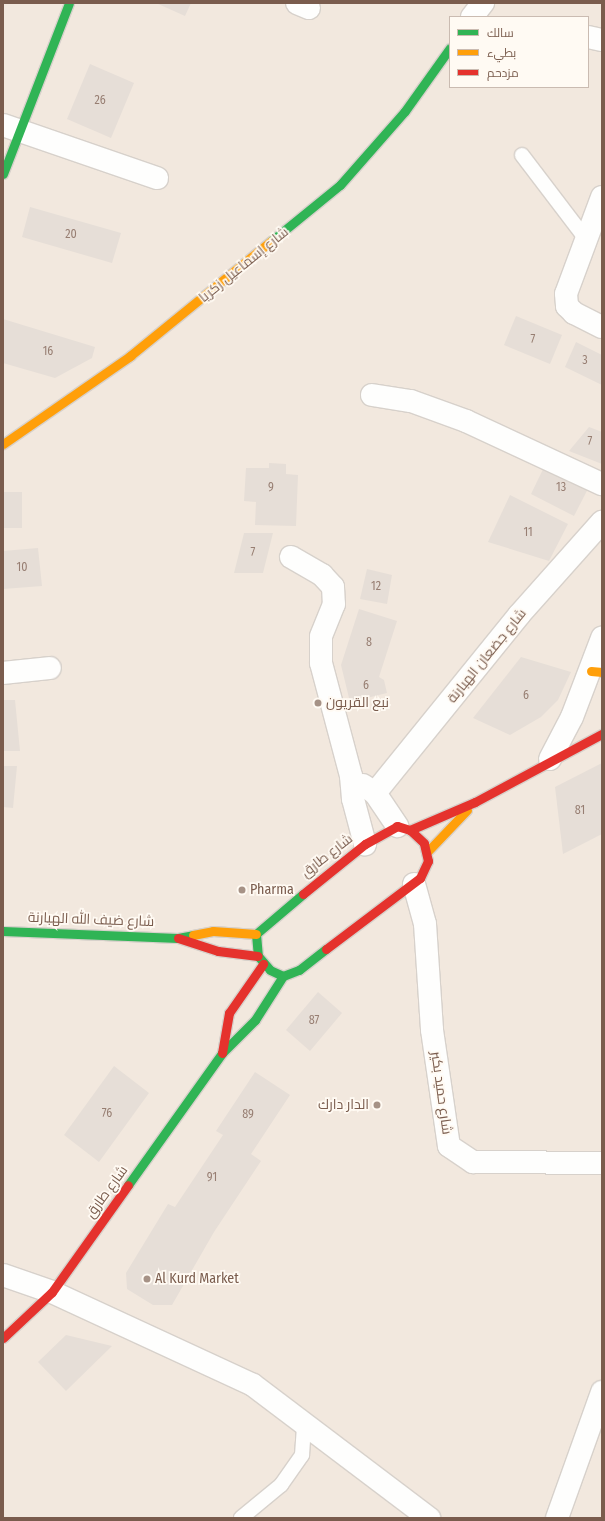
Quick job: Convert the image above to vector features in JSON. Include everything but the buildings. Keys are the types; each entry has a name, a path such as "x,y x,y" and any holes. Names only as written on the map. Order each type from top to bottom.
{"street":[{"path":"3,174 11,127 69,3"},
{"path":"473,16 482,3"},
{"path":"589,37 602,40"},
{"name":"شارع إسماعيل زكريا","path":"3,444 62,406 130,356 340,185 405,111 449,49"},
{"path":"11,127 157,178"},
{"path":"602,197 569,281 567,306 602,327"},
{"path":"372,395 411,400 466,421 602,484"},
{"name":"شارع جضعان الهبارنة","path":"375,793 519,615 602,522"},
{"path":"291,557 322,575 334,587 334,604 320,650 351,776 353,799 365,844"},
{"path":"550,759 597,672 602,638"},
{"path":"3,673 50,668"},
{"name":"شارع طارق","path":"256,934 268,920 365,844 475,802 550,759 602,734"},
{"path":"256,934 261,960 270,970 283,976 298,970 414,884 425,870 427,852 424,843 404,828 375,793 351,776"},
{"name":"شارع طارق","path":"427,852 475,802"},
{"name":"شارع حميد بكير","path":"414,884 425,924 432,1030 449,1146 474,1162 602,1163"},
{"name":"شارع ضيف الله الهبارنة","path":"3,931 178,938 213,931 256,934"},
{"name":"شارع ضيف الله الهبارنة","path":"178,938 218,951 261,960"},
{"name":"شارع طارق","path":"222,1053 229,1013 261,960"},
{"name":"شارع طارق","path":"3,1338 52,1292 222,1053 255,1020 283,976"},
{"path":"3,1275 52,1292 253,1385 429,1518"},
{"path":"557,1518 602,1392"}],"lane":[{"path":"522,155 586,239"},
{"path":"241,1518 281,1485 302,1455 304,1423"}],"shaded area":[{"path":"3,3 602,3 602,1518 3,1518"}],"traffic: fast":[{"path":"3,174 69,3"},
{"path":"270,242 340,185 405,111 449,49"},
{"path":"303,894 256,934 258,956 270,970 283,976 299,970 326,949"},
{"path":"3,931 178,938 193,935"},
{"path":"128,1185 222,1053 255,1020 283,976"}],"traffic: slow":[{"path":"3,444 130,356 270,242"},
{"path":"591,671 602,672"},
{"path":"427,852 467,810"},
{"path":"193,935 213,931 256,934"}],"traffic: jam":[{"path":"410,830 475,802 602,734"},
{"path":"326,949 420,878 428,861 424,843 410,830 397,826"},
{"path":"303,894 365,844 397,826"},
{"path":"178,938 218,951 258,956"},
{"path":"222,1053 229,1013 263,964"},
{"path":"3,1338 52,1292 128,1185"}],"place":[{"name":"نبع القريون","path":"318,703"},
{"name":"Pharma","path":"242,890"},
{"name":"الدار دارك","path":"377,1105"},
{"name":"Al Kurd Market","path":"147,1279"}]}
